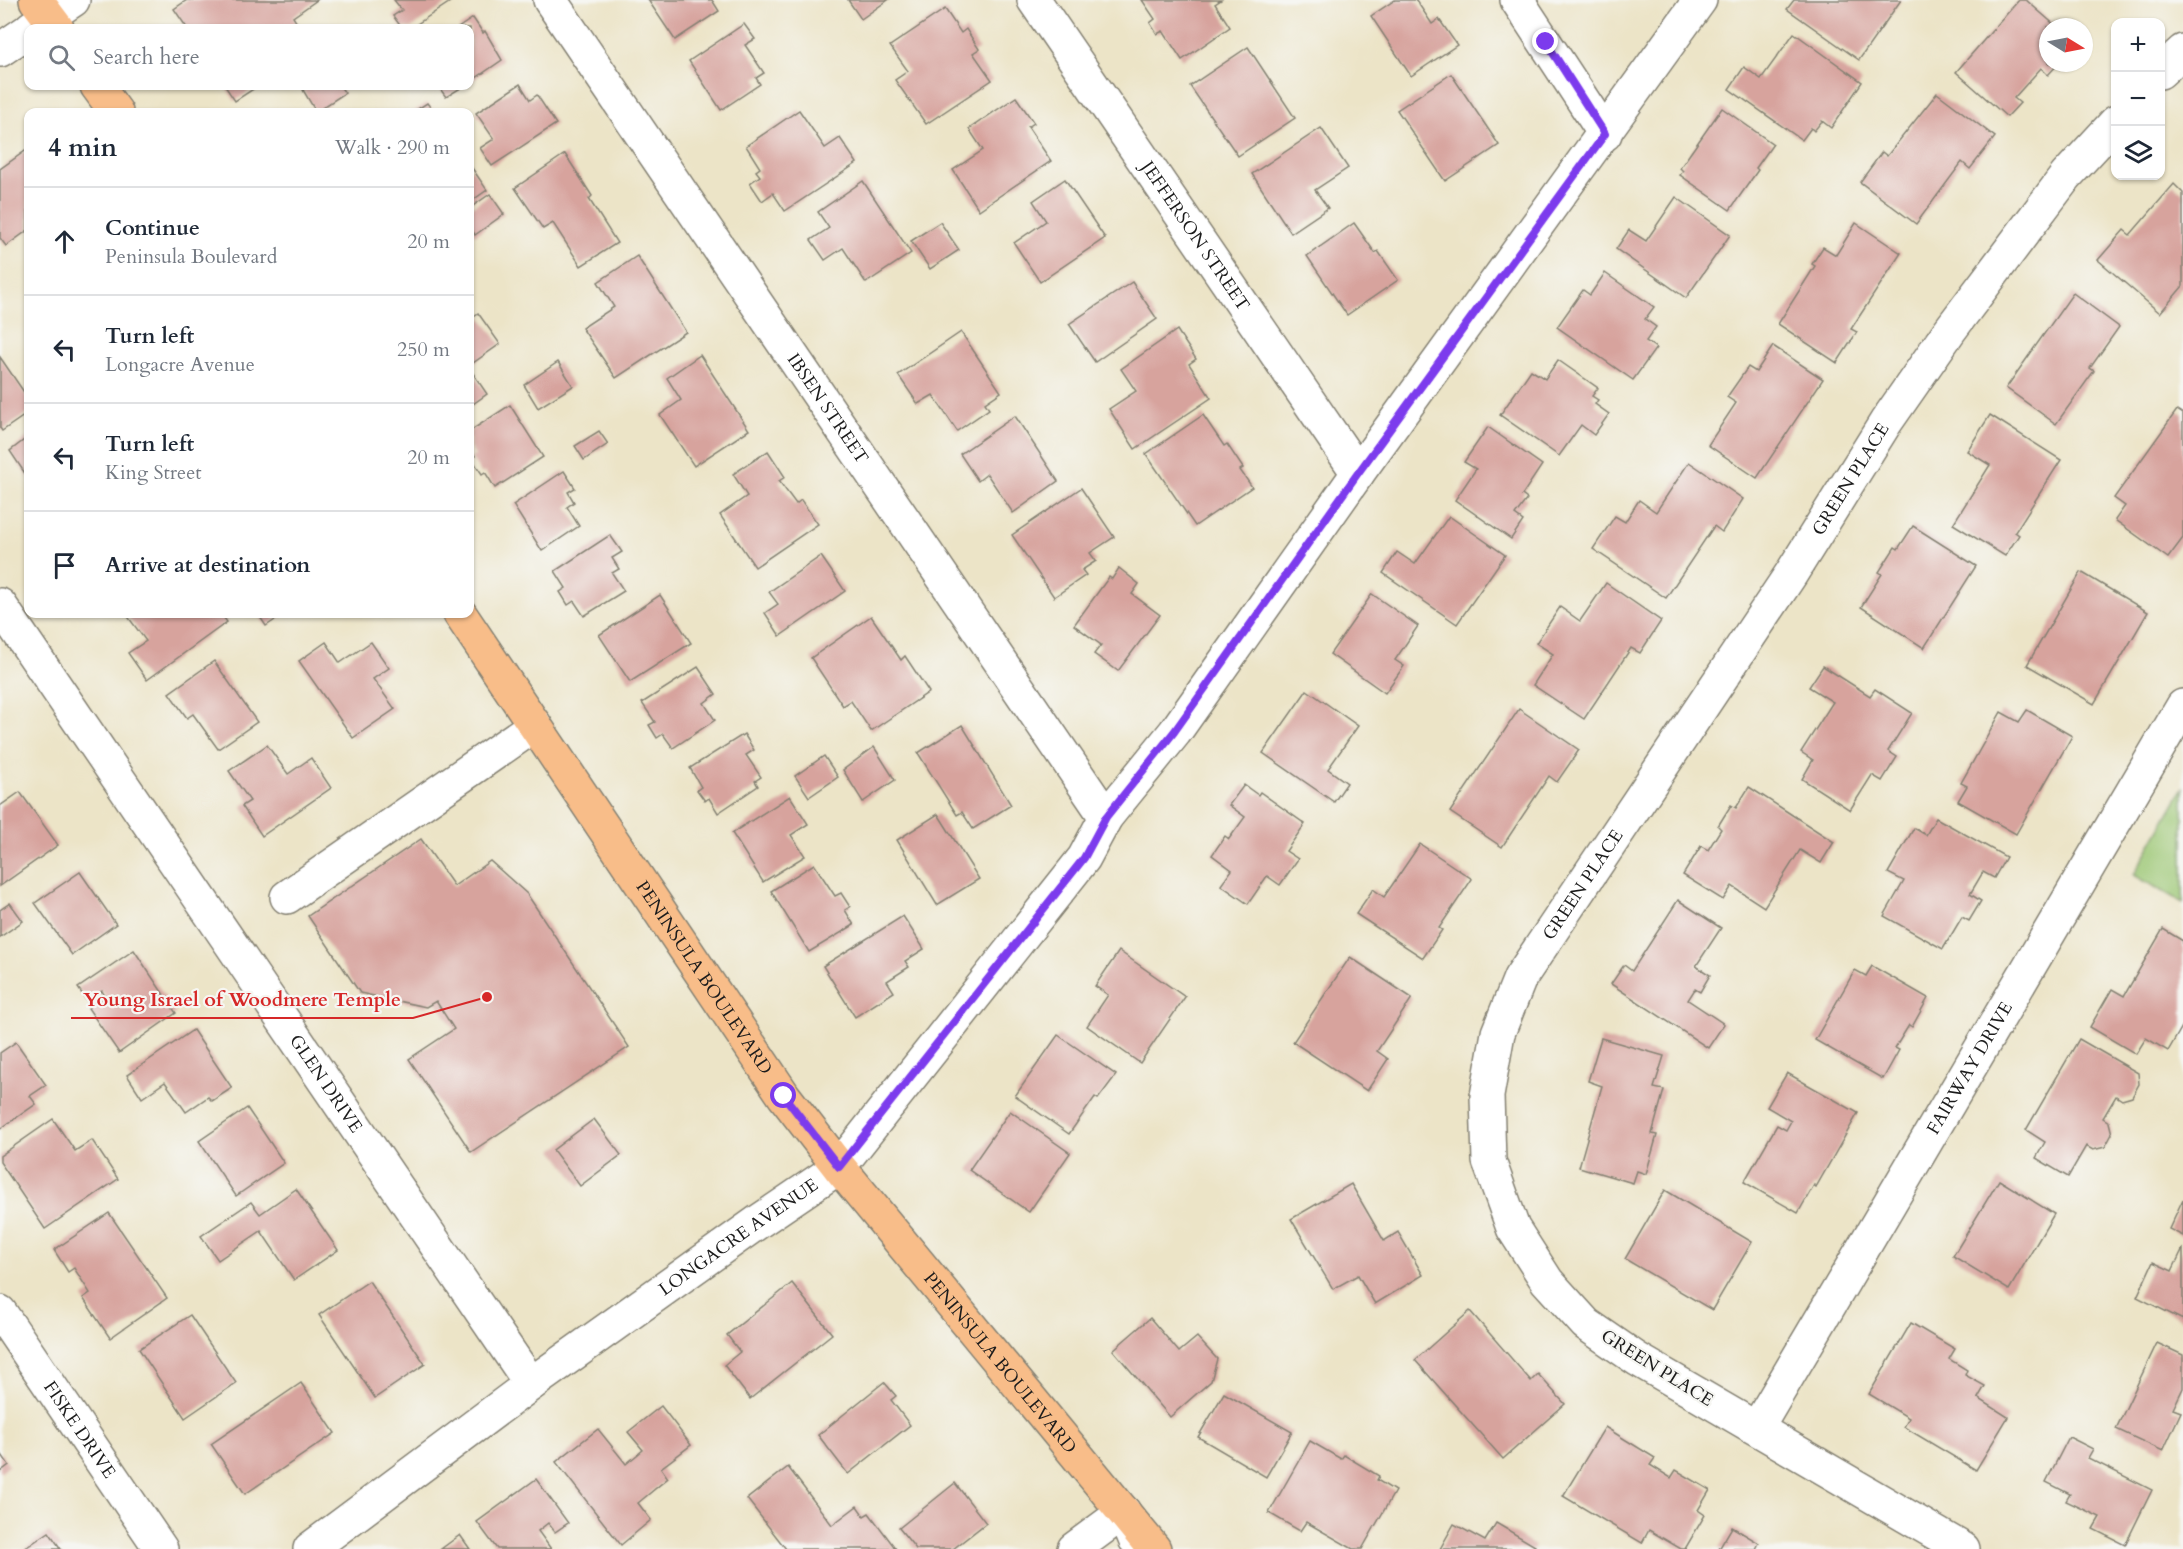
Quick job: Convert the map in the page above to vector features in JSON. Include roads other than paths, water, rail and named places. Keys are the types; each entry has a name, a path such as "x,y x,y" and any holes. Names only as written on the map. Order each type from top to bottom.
{"main road":[{"path":"100,90 113,108"},
{"name":"PENINSULA BOULEVARD","path":"463,618 784,1096 839,1167 1154,1549"}],"street":[{"name":"IBSEN STREET","path":"550,0 1106,817"},
{"name":"JEFFERSON STREET","path":"1034,0 1358,473"},
{"path":"1518,0 1605,134"},
{"name":"LONGACRE AVENUE","path":"310,1549 531,1384 839,1167 1084,858 1106,817 1174,732 1700,0"},
{"path":"0,50 24,33"},
{"path":"2165,67 2183,51"},
{"name":"GREEN PLACE","path":"1963,1549 1637,1359 1586,1324 1547,1281 1513,1228 1489,1161 1487,1095 1498,1033 1520,978 1791,574 1886,422 1950,330 2053,194 2112,126"},
{"name":"GLEN DRIVE","path":"0,605 531,1384"},
{"name":"FAIRWAY DRIVE","path":"1757,1428 2183,706"},
{"path":"287,897 535,726"},
{"name":"FISKE DRIVE","path":"0,1312 161,1549"},
{"path":"1074,1549 1124,1512 1138,1549"}],"place":[{"name":"Young Israel of Woodmere Temple","path":"487,997"}]}
